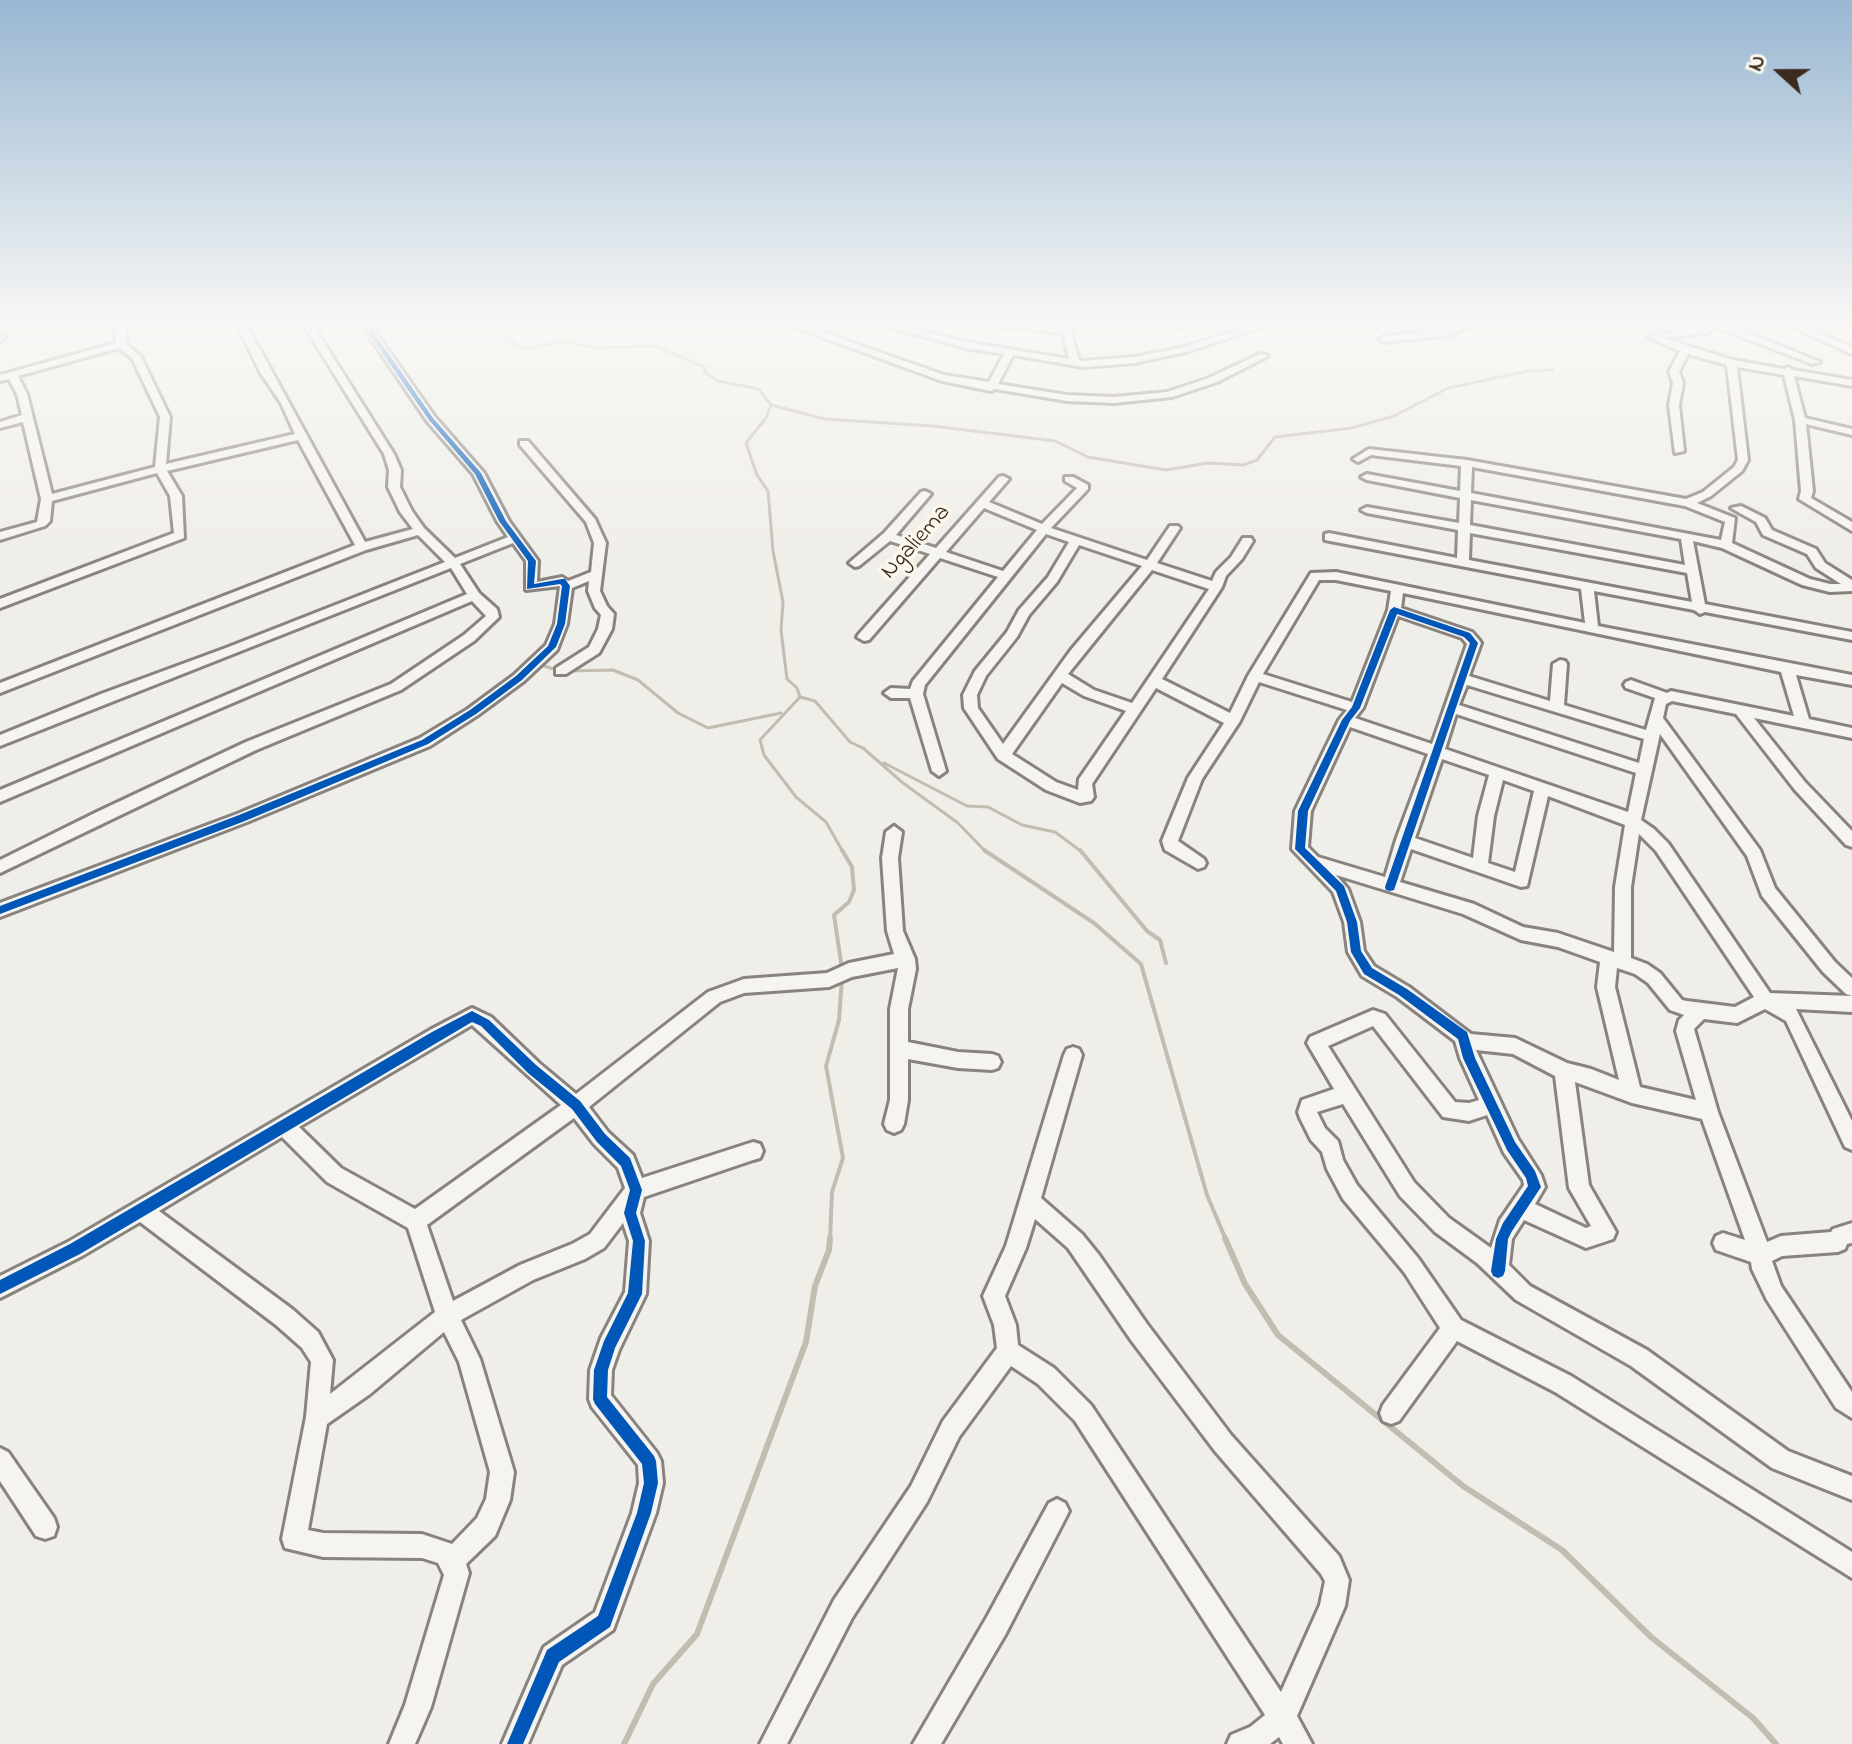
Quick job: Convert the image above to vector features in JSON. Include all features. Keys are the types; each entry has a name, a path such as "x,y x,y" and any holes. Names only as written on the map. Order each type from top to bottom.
{"street":[{"path":"0,536 44,521 47,499 28,417 22,405"},
{"path":"0,604 180,535 176,496 160,469 165,417 159,405"},
{"path":"287,405 362,547"},
{"path":"0,867 251,746 396,687 489,622 492,612 474,596 454,564 420,531 394,487 395,470 389,454 358,405"},
{"path":"0,910 242,818 425,742 473,712 547,653 561,624 566,586 562,581 530,587 532,561 503,521 478,473 422,405"},
{"path":"1674,405 1679,451"},
{"path":"1687,503 1719,484 1738,469 1743,460 1737,405"},
{"path":"1796,405 1807,491 1805,499 1852,527"},
{"path":"0,425 28,417"},
{"path":"1800,420 1852,432"},
{"path":"47,499 301,436"},
{"path":"524,443 591,521 600,543 594,591 601,608 608,614 605,629 594,650 561,671"},
{"path":"1358,459 1362,454 1376,452 1467,463 1732,512 1761,520 1767,532 1812,552 1820,565 1852,586"},
{"path":"1463,562 1467,463"},
{"path":"1367,477 1686,536 1726,545 1806,582 1830,588 1852,586"},
{"name":"Ngaliema","path":"864,637 1003,479"},
{"path":"939,771 916,694 918,684 1062,507 1084,487 1069,479"},
{"path":"1719,484 1741,499 1732,512 1726,545"},
{"path":"855,563 888,536 925,494"},
{"path":"981,503 1046,530 1216,587"},
{"path":"1367,510 1693,570"},
{"path":"1003,755 1096,626 1150,564 1174,528"},
{"path":"0,688 362,547 420,531"},
{"path":"888,536 1006,576"},
{"path":"1686,536 1700,610"},
{"path":"1329,537 1700,610 1852,636"},
{"path":"0,741 516,538"},
{"path":"1076,540 1053,579 980,674 970,695 971,708 1003,755 1051,786 1071,795 1086,797 1084,783 1216,587 1220,575 1236,559 1247,541"},
{"path":"566,586 596,574"},
{"path":"1198,863 1171,846 1170,841 1195,778 1233,721 1255,676 1315,576 1336,576 1398,588 1852,680"},
{"path":"1398,588 1394,610 1351,714 1301,818 1300,849 1332,880 1344,898 1356,952 1368,971 1437,1015 1465,1041 1469,1058 1491,1105 1535,1187 1502,1239 1498,1271"},
{"path":"1587,588 1592,627"},
{"path":"0,796 474,596"},
{"path":"1390,887 1474,643 1471,637 1394,610"},
{"path":"1557,707 1560,664"},
{"path":"1787,669 1803,722"},
{"path":"1060,676 1089,693 1135,709"},
{"path":"1255,676 1438,753 1633,822 1662,847 1765,1000 1792,1016 1850,1129"},
{"path":"1464,679 1653,737"},
{"path":"1154,681 1233,721"},
{"path":"1631,685 1665,697 1852,733"},
{"path":"891,693 916,694"},
{"path":"1632,1094 1606,987 1615,961 1633,822 1660,701 1665,697"},
{"path":"1452,708 1646,771"},
{"path":"1742,712 1800,786 1852,841"},
{"path":"1656,718 1754,854 1768,891 1829,967 1852,989"},
{"path":"1480,868 1486,816 1497,774"},
{"path":"1404,840 1521,881 1542,789"},
{"path":"894,832 890,858 895,931 906,959 899,1009 899,1100 894,1124"},
{"path":"1313,861 1468,909 1521,933 1568,943 1615,961 1654,978 1676,1005 1737,1015 1765,1000 1852,1004"},
{"path":"416,1221 576,1105 714,997 744,986 829,980 849,970 906,959"},
{"path":"1700,1011 1685,1026 1685,1031 1709,1112 1761,1255 1762,1269 1774,1293 1844,1400 1852,1407"},
{"path":"0,1287 43,1267 142,1211 472,1016 479,1017 532,1069 576,1105 601,1138 626,1162 636,1190 630,1213 639,1241 635,1294 609,1346 601,1370 600,1399 649,1461 651,1483 644,1513 604,1621 553,1656 515,1744"},
{"path":"1491,1105 1469,1112 1450,1111 1379,1020 1373,1018 1316,1043 1407,1189 1442,1225 1539,1304 1639,1358 1780,1460 1852,1488"},
{"path":"1465,1041 1515,1046 1564,1071 1591,1077 1632,1094 1709,1112"},
{"path":"900,1049 958,1060 992,1062"},
{"path":"773,1744 843,1609 919,1494 951,1429 1008,1351 1005,1325 994,1296 1016,1248 1031,1203 1073,1055"},
{"path":"1521,1208 1586,1238 1606,1232 1579,1188 1564,1071"},
{"path":"1349,1093 1309,1106 1307,1112 1318,1134 1331,1148 1334,1162 1350,1192 1411,1265 1453,1328 1563,1384 1852,1566"},
{"path":"285,1127 334,1175 416,1221 447,1316 469,1359 502,1472 498,1500 486,1527 451,1562"},
{"path":"317,1417 362,1386 447,1316 527,1272 597,1241 636,1190 753,1151"},
{"path":"1031,1203 1084,1252 1223,1443 1330,1565 1337,1580 1332,1606 1282,1719 1259,1736 1240,1744"},
{"path":"142,1211 310,1340 322,1360 317,1417 294,1539 323,1545 422,1546 446,1554 457,1573 418,1707 402,1744"},
{"path":"1723,1243 1761,1255 1781,1246 1838,1242 1840,1236 1852,1233"},
{"path":"1391,1413 1453,1328"},
{"path":"1008,1351 1046,1376 1083,1413 1299,1744"},
{"path":"0,1460 45,1527"},
{"path":"926,1744 996,1626 1057,1511"}],"waterway":[{"path":"771,405 766,418 746,443 757,475 768,491 773,551 783,602 781,630 787,679 797,688 800,697"},
{"path":"772,405 825,419 933,426 1055,441 1088,457 1166,470 1208,463 1243,465 1257,460 1275,437 1352,428 1394,416 1414,405"},
{"path":"538,664 560,671"},
{"path":"569,671 613,670 638,680 678,713 708,728 781,713"},
{"path":"800,697 815,701 850,742 863,748 903,783 958,823 984,850"},
{"path":"800,697 760,740 764,755 796,797 826,822 843,852"},
{"path":"884,763 967,806 988,807 1022,825 1055,832 1081,851"},
{"path":"842,850 852,867 854,890 849,902 834,915 842,969"},
{"path":"984,850 1094,923 1141,964 1207,1195 1226,1240"},
{"path":"1081,851 1147,931 1160,940 1166,963"},
{"path":"830,1240 832,1192 843,1158 826,1066 839,1020 842,978"},
{"path":"624,1744 653,1684 697,1634 806,1342 815,1286 829,1250 830,1238"},
{"path":"1225,1238 1245,1284 1278,1335 1463,1486 1562,1550 1651,1637 1753,1718 1776,1744"}],"cycle path":[{"path":"0,910 242,818 425,742 519,678 552,647 561,624 566,586 562,581 530,587 532,561 503,521 478,473 422,405"},
{"path":"1390,887 1474,643 1467,635 1394,610 1356,708 1346,720 1303,811 1300,849 1340,889 1352,922 1356,952 1368,971 1403,992 1463,1036 1469,1058 1511,1146 1531,1175 1535,1187 1507,1227 1502,1239 1498,1271"},
{"path":"0,1287 75,1249 472,1016 485,1023 532,1069 576,1105 601,1138 626,1162 636,1190 630,1213 639,1241 635,1294 609,1346 601,1370 600,1399 649,1461 651,1483 644,1513 604,1621 553,1656 515,1744"}]}
